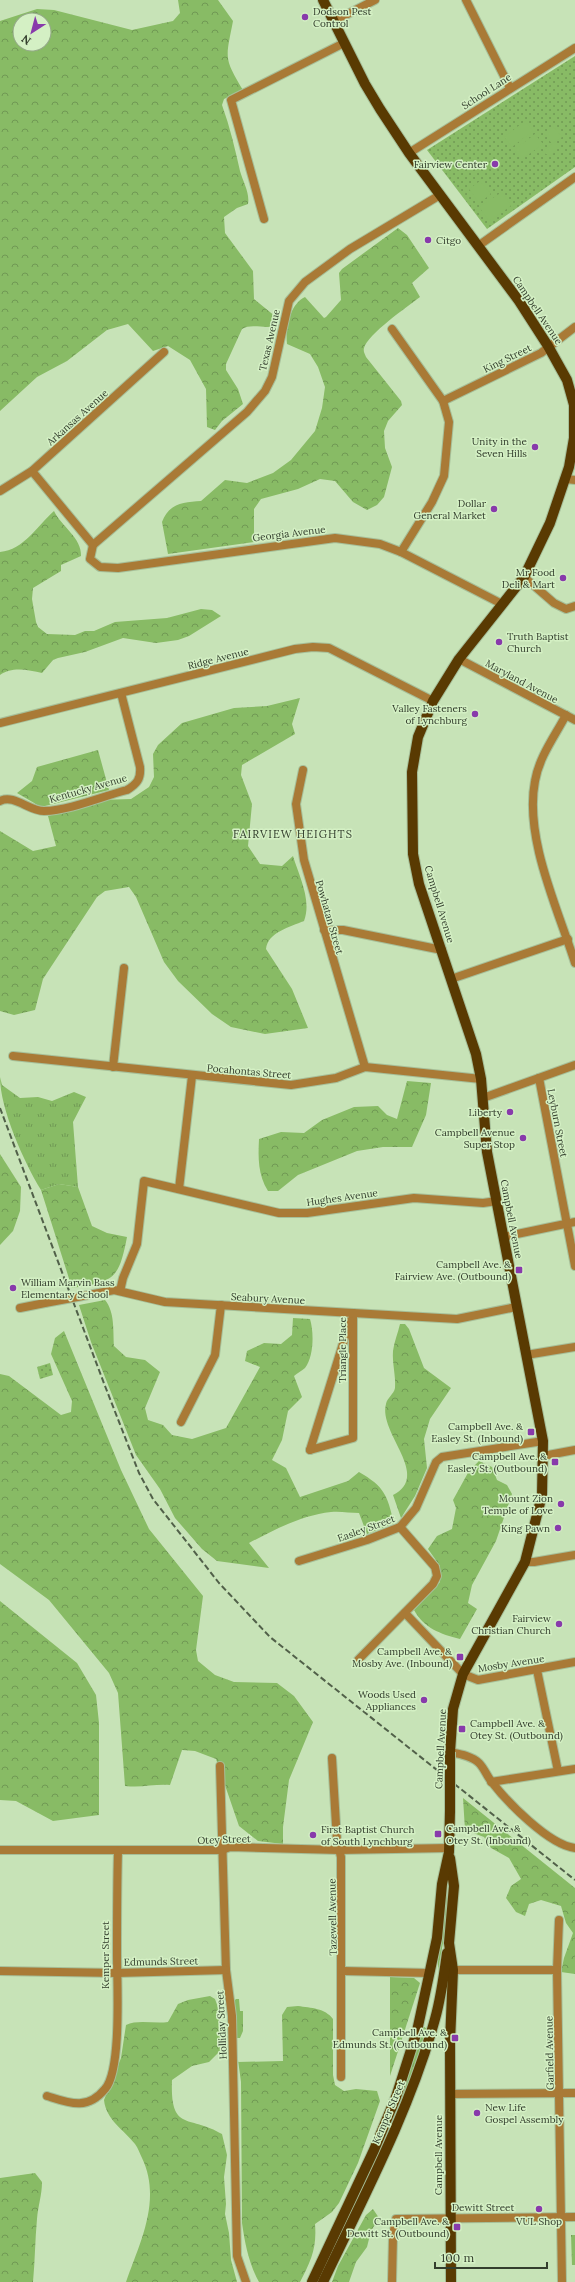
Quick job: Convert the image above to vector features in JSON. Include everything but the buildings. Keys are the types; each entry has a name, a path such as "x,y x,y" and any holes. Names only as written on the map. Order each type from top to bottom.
{"main road":[{"name":"Campbell Avenue","path":"323,0 365,84 409,153 519,300 548,346 567,380 574,405 574,438 571,480 524,577 459,659 433,701 418,737 412,772 412,854 419,884 476,1054 481,1079 487,1152 543,1440 542,1495 525,1562 463,1674 453,1709 450,1752 449,1850 454,1886 449,1943 453,1970 450,2028 451,2282"},
{"name":"Campbell Avenue","path":"421,2014 437,1938 442,1884 449,1850"},
{"name":"Kemper Street","path":"323,2282 382,2157 415,2078 435,2019 449,1943"},
{"name":"Kemper Street","path":"312,2282 374,2150 396,2097 421,2014"},
{"path":"421,2014 435,2019 450,2028"}],"street":[{"path":"334,21 375,0"},
{"path":"466,0 510,88"},
{"path":"264,219 232,100 344,43"},
{"name":"School Lane","path":"409,153 575,48"},
{"path":"478,246 575,177"},
{"name":"Texas Avenue","path":"93,545 247,412 265,391 272,377 289,302 305,282 350,248 440,195"},
{"name":"King Street","path":"443,400 540,353 575,327"},
{"path":"392,329 443,400 449,422 444,476 432,502 401,552"},
{"name":"Arkansas Avenue","path":"0,491 32,470 164,352"},
{"path":"32,470 93,545"},
{"name":"Georgia Avenue","path":"93,545 90,554 92,563 100,567 118,568 335,538 380,544 401,552 502,604"},
{"path":"524,577 554,603 566,609 575,606"},
{"name":"Ridge Avenue","path":"0,723 295,649 314,647 329,648 433,701"},
{"name":"Maryland Avenue","path":"459,659 575,720"},
{"name":"Kentucky Avenue","path":"0,801 10,800 43,811 60,808 127,790 136,784 140,776 140,767 121,693"},
{"path":"566,716 541,761 535,782 534,818 536,845 575,963"},
{"name":"Powhatan Street","path":"303,770 296,804 304,860 365,1067"},
{"path":"324,930 343,930 442,950"},
{"path":"451,978 568,940"},
{"path":"113,1067 124,968"},
{"name":"Pocahontas Street","path":"13,1056 192,1076 291,1085 336,1078 365,1067 481,1079"},
{"path":"483,1098 575,1065"},
{"path":"179,1189 192,1076"},
{"name":"Leyburn Street","path":"539,1078 571,1223 575,1266"},
{"name":"Hughes Avenue","path":"120,1291 123,1278 137,1244 144,1181 279,1213 307,1213 414,1198 483,1203 497,1201"},
{"path":"503,1237 571,1223"},
{"name":"Seabury Avenue","path":"20,1308 114,1290 165,1302 457,1319 516,1307"},
{"path":"181,1422 215,1355 221,1305"},
{"name":"Triangle Place","path":"352,1313 353,1438 310,1450 328,1392 352,1313"},
{"path":"526,1354 575,1347"},
{"name":"Easley Street","path":"299,1561 367,1540 400,1527 416,1508 436,1462 442,1457 543,1440"},
{"path":"543,1456 575,1450"},
{"path":"358,1660 433,1584 437,1576 435,1567 400,1527"},
{"path":"525,1562 534,1562 575,1555"},
{"path":"405,1613 463,1674"},
{"name":"Mosby Avenue","path":"463,1674 478,1680 575,1662"},
{"path":"537,1670 558,1772"},
{"path":"450,1752 470,1757 478,1763 491,1782 506,1799 553,1840 575,1848"},
{"name":"Tazewell Avenue","path":"332,1758 339,1850 341,1857 343,1972 341,2077"},
{"name":"Holliday Street","path":"220,1766 226,1970 232,2016 237,2256 246,2282"},
{"path":"491,1782 575,1769"},
{"name":"Otey Street","path":"0,1850 222,1850 230,1847 339,1850 449,1850"},
{"name":"Kemper Street","path":"47,2096 72,2104 86,2103 106,2088 110,2078 116,2042 118,2005 118,1850"},
{"name":"Garfield Avenue","path":"559,1920 557,1970 562,2282"},
{"name":"Edmunds Street","path":"0,1972 226,1970"},
{"path":"453,1970 557,1970"},
{"path":"343,1972 430,1973"},
{"path":"451,2094 575,2093"},
{"name":"Dewitt Street","path":"392,2282 394,2223 396,2219 408,2217 575,2217"}],"green space":[{"path":"178,0 218,0 233,21 228,57 232,70 243,90 224,99 222,105 247,192 248,204 237,208 224,217 225,233 253,271 254,299 276,317 274,326 249,326 242,329 226,364 226,370 238,389 243,404 222,421 215,430 207,427 206,389 190,360 168,346 153,351 128,324 107,330 67,361 37,377 0,411 0,21 12,17 12,52 52,52 52,12 28,12 37,9 54,10 132,30 173,21 180,13"},
{"path":"575,56 575,167 487,229 427,150"},
{"path":"525,121 533,131 512,147 504,137"},
{"path":"553,126 562,137 553,143 557,147 556,151 550,156 542,152 552,144 544,133"},
{"path":"535,134 543,144 521,160 514,150"},
{"path":"480,181 491,194 479,203 469,189"},
{"path":"502,192 511,206 489,221 479,207"},
{"path":"398,228 407,235 429,268 412,283 420,297 380,328 367,342 364,348 366,357 401,401 402,405 388,421 384,431 385,448 392,467 384,497 377,505 367,510 353,502 335,481 320,479 298,489 261,499 254,509 254,542 168,554 162,522 173,507 183,503 201,501 225,480 247,483 273,473 291,460 315,431 322,408 325,387 318,367 310,354 287,344 288,324 292,311 300,300 305,297 324,318 326,317 341,300 339,273 342,269"},
{"path":"54,511 78,543 81,556 61,565 61,571 33,588 32,599 36,622 38,627 47,634 75,635 85,631 94,631 115,622 167,618 201,609 212,610 221,616 189,636 178,640 156,643 123,638 85,652 53,660 42,673 26,670 10,670 0,675 0,552 16,547 23,542"},
{"path":"300,698 292,724 295,734 242,765 241,775 252,804 248,846 260,864 282,866 293,856 304,888 306,896 306,913 304,921 275,934 268,943 266,949 292,989 308,1028 265,1034 231,1027 212,1014 178,981 164,962 136,897 129,887 105,891 97,897 43,979 35,1010 14,1015 0,1011 0,831 33,851 56,846 48,816 99,800 131,799 149,787 154,777 153,754 158,745 182,723 234,708 267,706"},
{"path":"98,750 109,790 41,807 17,793 32,781 37,767"},
{"path":"0,1077 2,1085 20,1098 38,1097 52,1101 74,1092 86,1097 73,1122 78,1187 59,1184 41,1190 27,1165 8,1119 1,1090"},
{"path":"407,1081 431,1083 426,1115 412,1147 383,1147 357,1151 298,1175 278,1191 268,1191 260,1173 259,1139 281,1132 304,1133 322,1120 354,1107 378,1106 387,1115 397,1119"},
{"path":"0,1154 21,1187 20,1211 13,1231 0,1245"},
{"path":"59,1184 78,1187 92,1226 107,1233 127,1237 121,1262 112,1276 106,1280 86,1286 72,1288 41,1190"},
{"path":"105,1300 112,1316 114,1346 126,1357 145,1360 160,1372 145,1408 148,1420 163,1425 172,1435 192,1439 226,1428 260,1367 245,1361 247,1351 264,1343 281,1344 292,1335 293,1318 310,1319 313,1337 312,1351 305,1368 294,1376 302,1397 288,1411 282,1440 272,1460 286,1468 300,1497 348,1481 359,1472 380,1487 387,1499 394,1523 367,1534 359,1513 334,1512 309,1516 268,1533 249,1543 269,1568 217,1561 202,1549 175,1518 160,1489 136,1455 91,1342 79,1305"},
{"path":"400,1324 405,1324 409,1329 424,1368 451,1388 430,1419 424,1439 427,1468 415,1496 401,1518 393,1495 404,1487 407,1477 406,1466 389,1428 386,1415 386,1404 395,1388 393,1351"},
{"path":"64,1331 121,1470 149,1529 203,1596 196,1650 198,1661 215,1675 234,1682 277,1683 294,1696 313,1722 289,1780 283,1827 283,1844 258,1841 239,1826 216,1759 195,1751 182,1750 170,1785 137,1787 125,1786 118,1693 109,1673 49,1600 0,1564 0,1374 9,1376 61,1415 71,1412 72,1401 51,1354 55,1338"},
{"path":"50,1363 53,1375 40,1379 37,1367"},
{"path":"479,1461 492,1467 497,1480 507,1485 512,1494 496,1541 472,1585 468,1603 477,1609 460,1639 446,1635 428,1626 414,1610 440,1582 440,1566 428,1549 437,1536 452,1529 456,1508 453,1500 469,1471"},
{"path":"0,1601 77,1663 96,1695 99,1723 99,1815 53,1821 16,1801 0,1800"},
{"path":"463,1798 575,1888 575,1974 561,1972 564,1958 573,1933 566,1923 561,1906 541,1900 529,1904 525,1916 516,1912 506,1898 511,1886 521,1879 509,1858 491,1848 484,1837 465,1830"},
{"path":"447,1896 446,1927 438,1970 438,1950 445,1898"},
{"path":"390,1977 414,1978 420,1983 390,2076"},
{"path":"210,1996 215,1999 220,2013 220,2051 209,2062 192,2066 172,2080 172,2097 174,2108 178,2115 184,2119 222,2134 227,2155 224,2177 226,2204 225,2214 229,2233 231,2260 237,2282 126,2282 147,2221 150,2189 148,2174 137,2147 112,2119 105,2107 104,2100 121,2058 126,2025 136,2022 168,2022 178,2004 188,2000"},
{"path":"239,1999 240,2011 243,2011 243,2031 240,2038 236,2038 234,2001"},
{"path":"298,2006 317,2009 330,2015 333,2019 333,2075 335,2085 344,2091 356,2089 377,2091 380,2101 358,2163 339,2203 332,2212 315,2224 314,2247 300,2282 259,2282 248,2254 242,2223 241,2082 238,2062 283,2061 282,2015 287,2007"},
{"path":"423,2026 427,2029 409,2082 381,2147"},
{"path":"35,2173 42,2182 37,2219 33,2282 0,2282 0,2178"},
{"path":"373,2209 379,2218 371,2231 367,2247 356,2262 349,2282 332,2282 338,2266 366,2215"},
{"path":"571,2235 575,2235 575,2265 572,2265"}],"railway":[{"path":"0,1108 139,1473 153,1499 219,1583 270,1637 575,1880"}],"place":[{"name":"Dodson Pest Control","path":"305,17"},
{"name":"Fairview Center","path":"495,164"},
{"name":"Citgo","path":"428,240"},
{"name":"Unity in the Seven Hills","path":"535,447"},
{"name":"Dollar General Market","path":"494,509"},
{"name":"Mr Food Deli & Mart","path":"563,578"},
{"name":"Truth Baptist Church","path":"499,642"},
{"name":"Valley Fasteners of Lynchburg","path":"475,714"},
{"name":"Liberty","path":"510,1112"},
{"name":"Campbell Avenue Super Stop","path":"523,1138"},
{"name":"Campbell Ave. & Fairview Ave. (Outbound)","path":"519,1270"},
{"name":"William Marvin Bass Elementary School","path":"13,1288"},
{"name":"Campbell Ave. & Easley St. (Inbound)","path":"531,1432"},
{"name":"Campbell Ave. & Easley St. (Outbound)","path":"555,1462"},
{"name":"Mount Zion Temple of Love","path":"561,1504"},
{"name":"King Pawn","path":"558,1528"},
{"name":"Fairview Christian Church","path":"559,1624"},
{"name":"Campbell Ave. & Mosby Ave. (Inbound)","path":"460,1657"},
{"name":"Woods Used Appliances","path":"424,1700"},
{"name":"Campbell Ave. & Otey St. (Outbound)","path":"462,1729"},
{"name":"Campbell Ave. & Otey St. (Inbound)","path":"438,1834"},
{"name":"First Baptist Church of South Lynchburg","path":"313,1835"},
{"name":"Campbell Ave. & Edmunds St. (Outbound)","path":"455,2038"},
{"name":"New Life Gospel Assembly","path":"477,2113"},
{"name":"VUL Shop","path":"539,2209"},
{"name":"Campbell Ave. & Dewitt St. (Outbound)","path":"457,2227"}],"district":[{"name":"FAIRVIEW HEIGHTS","path":"293,834"}]}
